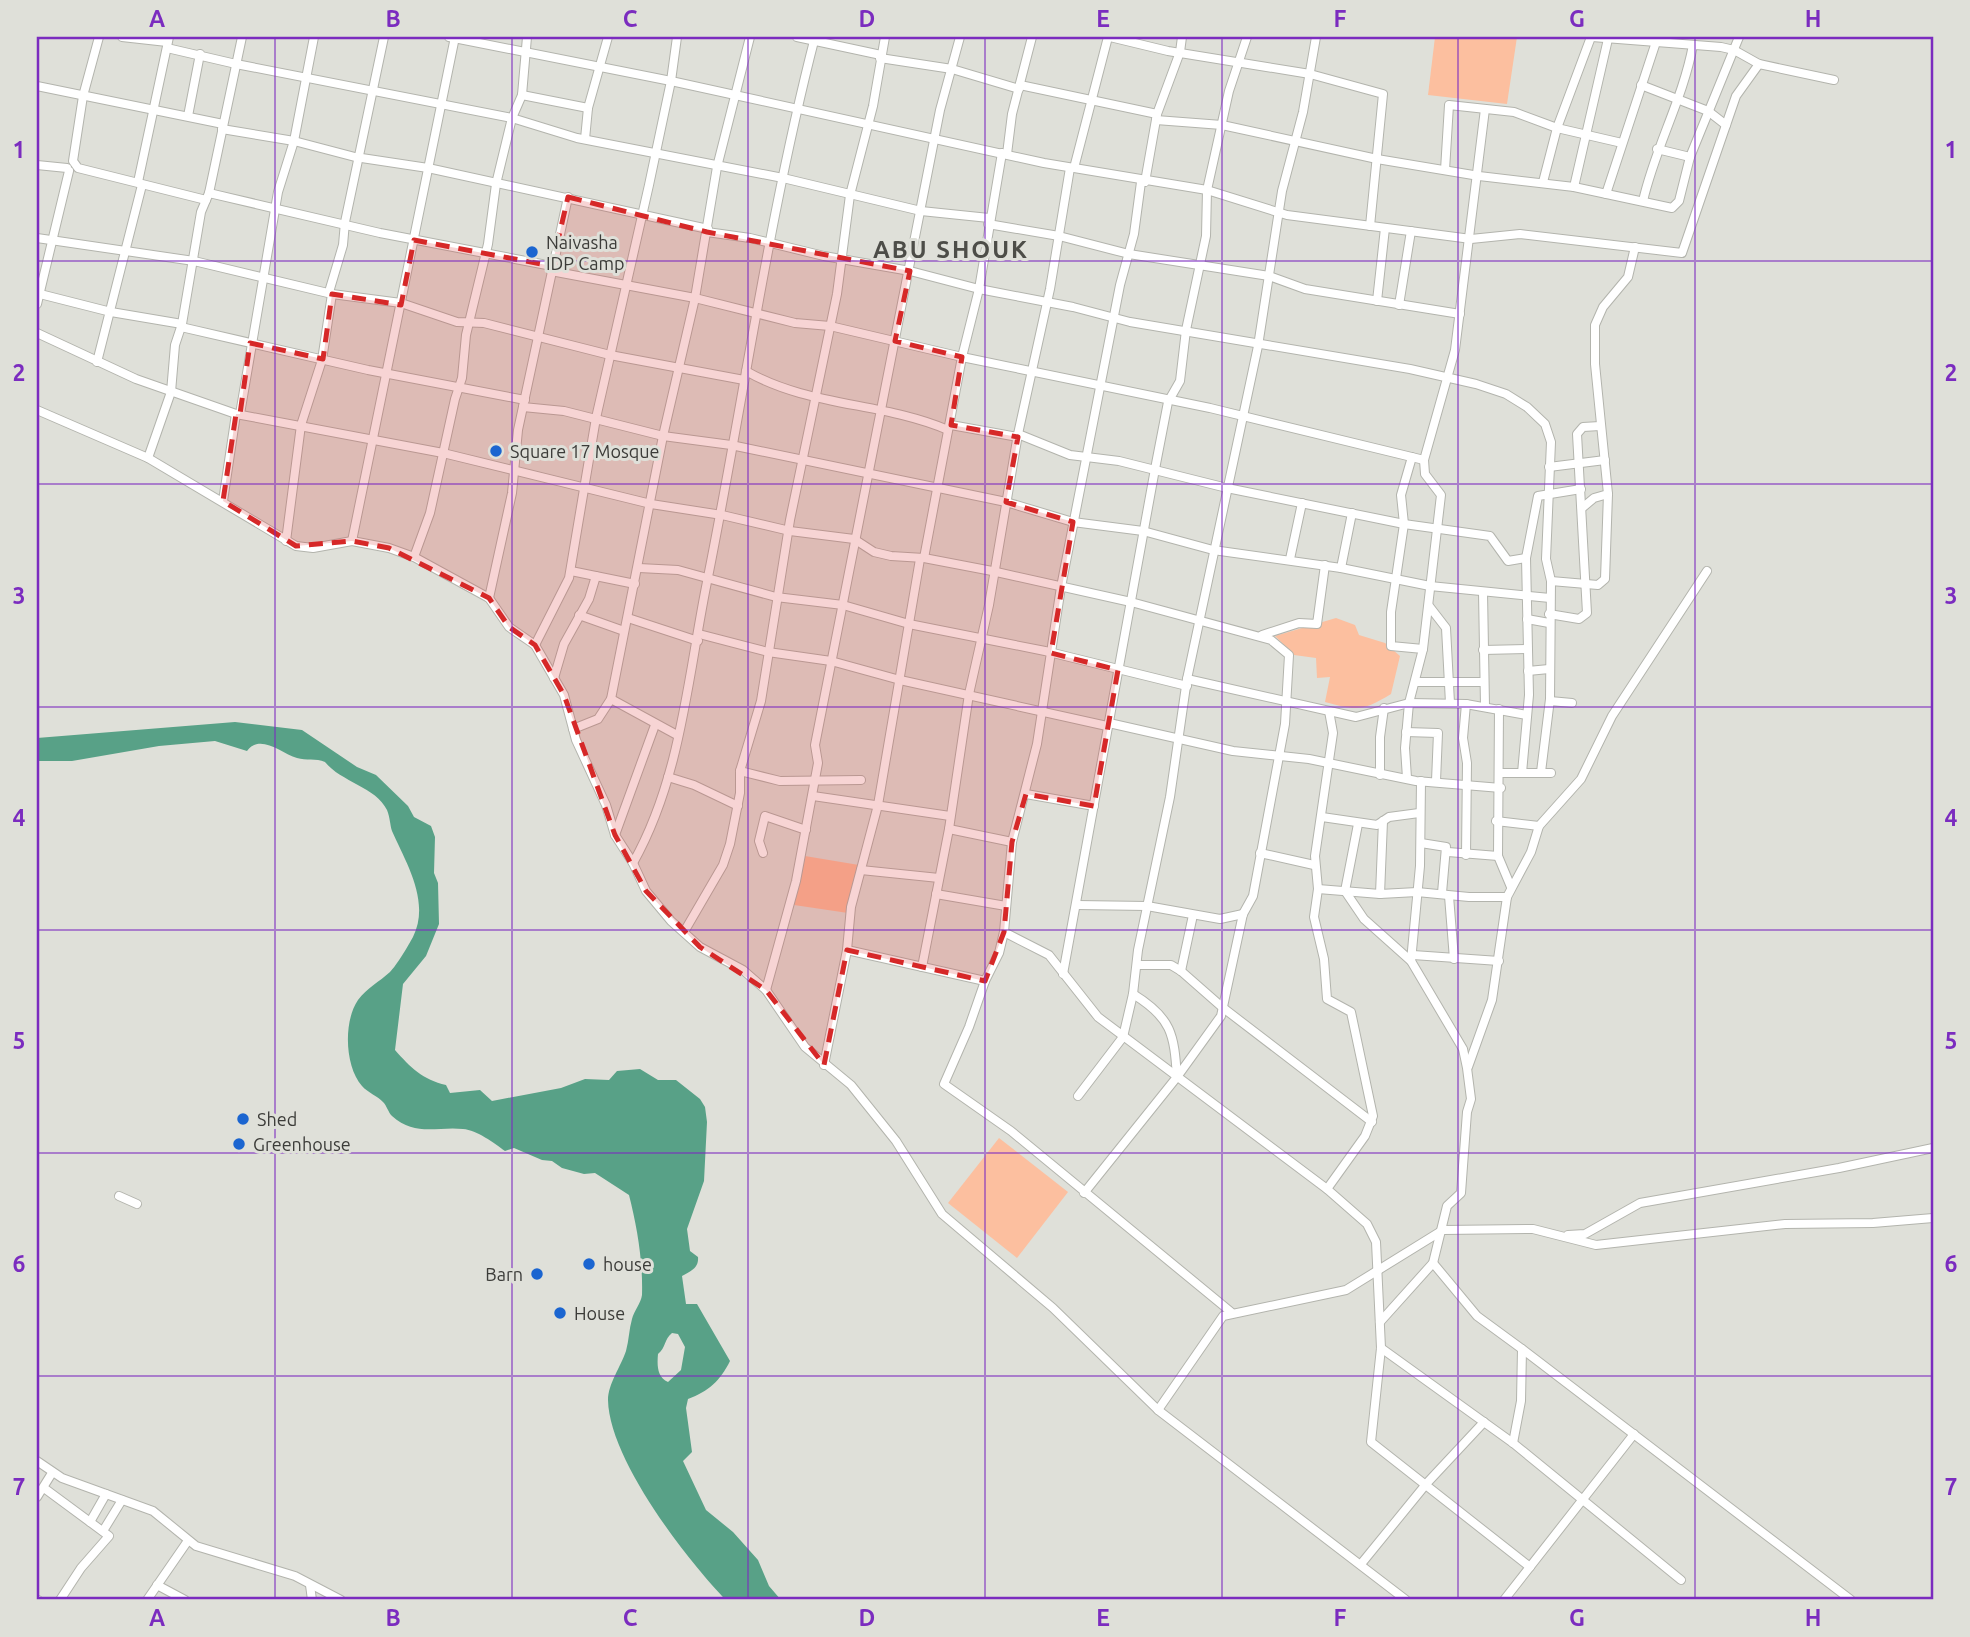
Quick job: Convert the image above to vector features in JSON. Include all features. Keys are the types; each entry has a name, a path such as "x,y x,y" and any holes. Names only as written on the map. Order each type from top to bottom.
{"street":[{"path":"37,304 72,167 83,96 99,37"},
{"path":"122,37 168,42 236,64 512,118 585,139 783,178 921,211 988,221 1129,254 1269,276 1305,289 1460,314"},
{"path":"148,458 171,392 175,345 182,326 201,212 208,197 242,37"},
{"path":"223,500 262,278 294,141 314,37"},
{"path":"286,541 301,425 322,360 331,293 384,37"},
{"path":"352,541 453,37 1072,168 1143,182 1207,190 1278,212 1471,239 1520,234 1682,253 1738,91 1759,64"},
{"path":"414,557 430,513 459,389 466,335 471,321 496,184 512,118 522,95 527,37"},
{"path":"585,139 588,108 608,37"},
{"path":"535,645 571,571 582,489 596,418 643,215 654,152 671,81 677,37"},
{"path":"573,729 598,719 611,699 663,436 695,298 717,167 750,37"},
{"path":"797,37 814,38 881,57 952,69 1019,87 1091,99 1156,117 1222,125 1377,159 1479,176 1543,182 1676,207 1690,157 1739,37"},
{"path":"684,932 723,865 738,806 740,771 761,701 776,597 830,326 850,195 884,37"},
{"path":"766,990 796,881 818,763 815,745 854,539 870,476 935,139 960,37"},
{"path":"824,1065 847,950 851,907 878,805 909,624 962,357 979,289 988,221 1032,37"},
{"path":"922,967 949,829 969,694 989,605 992,572 1018,436 1034,372 1072,168 1109,37 1310,74 1383,94 1370,226"},
{"path":"1182,37 1180,52 1156,117 1073,522 1026,794 1012,842 1004,932 999,953 944,1084 1011,1131 1231,1312"},
{"path":"1063,974 1168,402 1180,380 1186,330 1207,228 1207,190 1247,37"},
{"path":"1078,1096 1123,1037 1133,994 1147,906 1180,740 1178,727 1213,550 1258,346 1278,212 1317,37"},
{"path":"1598,37 1712,41 1759,64 1834,80"},
{"path":"1543,182 1558,128 1598,37"},
{"path":"1574,187 1588,136 1598,37"},
{"path":"633,863 655,821 668,777 722,515 732,445 796,110 814,38"},
{"path":"1606,194 1654,41"},
{"path":"97,362 125,251 168,42"},
{"path":"1643,201 1657,149 1677,100 1687,42"},
{"path":"188,116 200,54"},
{"path":"1641,85 1708,111 1726,125"},
{"path":"37,86 188,116 222,127 360,157 428,167 496,184 568,197 708,231 910,271 979,289 1258,346 1445,377 1506,394 1527,407 1548,428 1551,450 1546,559 1550,581 1550,701 1541,772"},
{"path":"522,95 588,108"},
{"path":"1445,170 1449,105 1526,115 1558,128 1622,142"},
{"path":"1407,778 1406,732 1409,703 1423,649 1441,495 1425,474 1424,460 1455,349 1479,176 1485,109"},
{"path":"1657,149 1690,157"},
{"path":"37,165 72,167 208,197 277,206 414,240 695,298 795,323 830,326 962,357 1102,385 1424,460"},
{"path":"489,598 512,493 524,404 568,197"},
{"path":"1377,302 1385,228"},
{"path":"1399,305 1411,231"},
{"path":"37,238 194,261 331,293 401,303 457,322 471,321 610,355 679,368 745,376 785,391 882,409 949,427 1018,436 1061,452 1155,469 1227,488 1404,524 1490,536 1508,561 1527,557 1546,559"},
{"path":"1550,581 1598,585 1605,579 1608,494 1595,364 1595,325 1603,307 1628,277 1634,247"},
{"path":"40,294 322,360 596,418 663,436 732,445 870,476 1006,502 1073,522 1143,531 1213,550 1290,559 1430,586 1550,598"},
{"path":"37,333 97,362 171,392 238,414 443,453 651,504 722,515 790,531 854,539 874,552 992,572 1131,602 1262,635 1289,655 1284,724 1253,896 1243,914 1221,1016 1177,1077 1084,1193"},
{"path":"37,410 148,458 302,548 352,541 414,557 489,598 509,627 535,645 564,695 573,729 606,805 615,835 633,863 646,891 699,947 743,970 766,990 805,1047 851,1085 896,1141 942,1214 1044,1299 1158,1410 1406,1600"},
{"path":"1527,620 1584,617 1588,610 1583,583 1578,429 1601,426"},
{"path":"1412,457 1401,495 1404,524 1396,579 1391,646 1423,649"},
{"path":"1549,467 1605,460"},
{"path":"1522,773 1527,715 1527,557 1538,496 1581,489"},
{"path":"1582,508 1594,498 1608,494"},
{"path":"1290,559 1302,503"},
{"path":"1341,568 1352,513"},
{"path":"1262,635 1299,623 1317,624 1325,565"},
{"path":"639,568 678,570 776,597 843,605 909,624 980,637 1118,670 1284,699 1356,717 1409,703 1466,704 1527,715"},
{"path":"571,571 635,584"},
{"path":"1467,1068 1492,999 1507,897 1531,852 1539,826 1581,779 1612,716 1707,571"},
{"path":"554,678 564,644 589,599 596,576"},
{"path":"1483,592 1485,706"},
{"path":"1429,606 1446,628 1451,680 1450,703"},
{"path":"579,615 624,631"},
{"path":"628,618 698,638 831,661 900,680 1180,740 1331,763 1380,775 1501,788"},
{"path":"1483,650 1527,649"},
{"path":"1528,671 1549,669"},
{"path":"1416,682 1483,682"},
{"path":"611,699 677,735"},
{"path":"1550,701 1572,703"},
{"path":"1466,704 1463,738 1466,855"},
{"path":"1380,775 1380,737 1384,708"},
{"path":"1499,709 1501,788 1496,821 1498,856 1511,887"},
{"path":"1327,1189 1372,1122 1374,1107 1353,1017 1348,1009 1327,999 1324,991 1324,959 1314,917 1318,889 1314,865 1331,763 1333,733 1329,711"},
{"path":"615,835 655,725"},
{"path":"1406,732 1438,733 1436,781"},
{"path":"740,771 780,781 861,780"},
{"path":"1500,773 1551,773"},
{"path":"668,777 694,785 738,806"},
{"path":"1412,958 1421,843 1421,781"},
{"path":"1026,794 1094,806"},
{"path":"813,796 950,816"},
{"path":"1322,817 1377,825 1389,817 1419,813"},
{"path":"763,853 759,841 765,817 806,830"},
{"path":"1380,894 1382,821"},
{"path":"1496,821 1539,826"},
{"path":"1358,824 1345,891 1364,919 1412,958 1463,1049 1471,1099 1467,1112 1461,1193 1447,1206 1433,1263 1380,1322"},
{"path":"949,829 1012,842"},
{"path":"1421,843 1444,845 1448,852 1446,895 1454,960"},
{"path":"1448,852 1498,856"},
{"path":"1260,853 1314,865"},
{"path":"861,870 939,878"},
{"path":"1318,889 1380,894 1417,892 1507,897"},
{"path":"936,894 1006,906"},
{"path":"1077,905 1147,906 1220,919 1243,914"},
{"path":"1181,971 1194,915"},
{"path":"1004,932 1041,948 1054,959 1098,1017 1327,1189 1374,1234 1381,1348 1371,1442 1427,1483 1530,1567"},
{"path":"847,950 985,981"},
{"path":"1412,958 1499,961"},
{"path":"1139,965 1171,965 1181,971 1222,1007 1372,1122"},
{"path":"1133,994 1154,1007 1167,1020 1174,1041 1177,1077"},
{"path":"1558,1236 1585,1234 1640,1203 1933,1148"},
{"path":"119,1196 137,1204"},
{"path":"1158,1410 1223,1316 1231,1312 1346,1290 1443,1230 1533,1230 1595,1245 1785,1224 1873,1223 1933,1218"},
{"path":"1433,1263 1477,1316 1852,1600"},
{"path":"1381,1348 1513,1443 1681,1580"},
{"path":"1513,1443 1521,1401 1522,1349"},
{"path":"1360,1564 1427,1483 1484,1422"},
{"path":"1504,1600 1634,1434"},
{"path":"37,1461 52,1473 153,1511 187,1542 212,1553 295,1576 341,1600"},
{"path":"37,1497 52,1473"},
{"path":"44,1488 103,1531 108,1539 81,1568 60,1600"},
{"path":"90,1522 106,1494"},
{"path":"103,1531 122,1500"},
{"path":"147,1600 187,1542"},
{"path":"157,1584 184,1600"},
{"path":"310,1585 312,1600"}],"highlighted area":[{"path":"568,197 707,232 910,271 895,341 962,357 951,425 1018,437 1006,502 1073,522 1051,653 1118,670 1094,806 1026,794 1012,842 1004,932 985,981 847,950 824,1065 766,990 700,947 646,891 615,835 564,695 535,645 509,627 489,598 389,548 352,541 296,546 223,501 236,414 240,414 250,343 323,359 332,294 401,305 414,240 552,266"}],"shaded area":[{"path":"1435,37 1517,37 1507,104 1428,95"},
{"path":"1336,618 1355,625 1359,635 1385,643 1400,656 1391,694 1360,708 1325,702 1330,677 1317,678 1316,658 1294,655 1275,636"},
{"path":"235,722 302,730 357,767 376,775 408,806 414,817 431,826 435,837 434,873 438,883 439,924 426,956 403,984 395,1050 412,1067 430,1080 446,1085 450,1093 480,1090 492,1101 561,1088 585,1079 609,1080 617,1071 640,1069 658,1080 676,1080 700,1099 705,1107 707,1122 704,1181 687,1229 690,1251 698,1257 698,1261 694,1269 682,1276 686,1304 697,1304 730,1361 713,1385 688,1399 686,1408 692,1452 683,1461 706,1510 733,1532 758,1560 769,1586 781,1600 726,1600 691,1560 652,1507 621,1450 612,1424 608,1400 612,1381 626,1351 632,1319 642,1295 639,1244 629,1195 595,1173 584,1174 562,1168 552,1161 542,1160 514,1148 505,1151 485,1137 468,1130 418,1129 409,1126 392,1116 383,1102 364,1088 356,1078 348,1044 353,1009 369,989 390,972 413,937 418,923 418,896 414,882 382,802 325,762 297,758 264,744 252,746 247,751 215,741 159,746 72,761 37,761 37,738","holes":["678,1334 685,1347 681,1370 668,1382 660,1374 658,1354 669,1335"]},
{"path":"805,856 859,865 848,913 794,905"},
{"path":"999,1138 1068,1192 1017,1258 948,1203"}],"place":[{"name":"Naivasha IDP Camp","path":"532,252"},
{"name":"Square 17 Mosque","path":"496,451"},
{"name":"Shed","path":"243,1119"},
{"name":"Greenhouse","path":"239,1144"},
{"name":"house","path":"589,1264"},
{"name":"Barn","path":"537,1274"},
{"name":"House","path":"560,1313"}],"district":[{"name":"ABU SHOUK","path":"951,249"}]}
